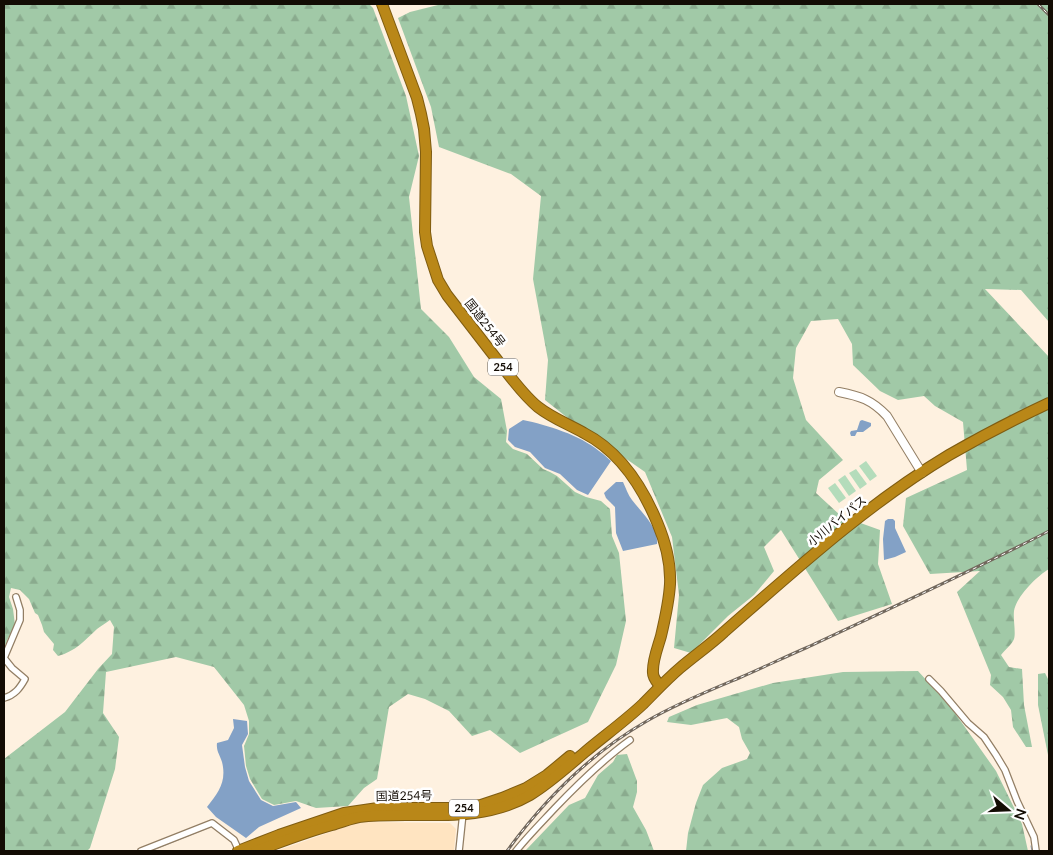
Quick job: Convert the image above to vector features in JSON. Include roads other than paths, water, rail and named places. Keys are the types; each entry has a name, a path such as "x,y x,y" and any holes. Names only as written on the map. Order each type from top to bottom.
{"highway":[{"name":"国道254号","path":"256,851 346,820 372,816 463,812 502,798 526,788 540,779 637,701 660,686 652,674 667,611 670,564 665,542 657,521 625,466 596,440 584,432 564,424 537,406 518,386 447,295 438,280 429,255 425,232 426,174 424,129 417,98 382,4"},
{"name":"小川バイパス","path":"660,686 843,530 879,503 948,456 1049,403"},
{"name":"国道254号","path":"238,851 279,835 349,812 387,808 463,812"}],"street":[{"path":"839,392 862,397 882,410 922,473"},
{"path":"4,698 13,694 25,679 4,658 20,620 20,610 16,597"},
{"path":"929,679 984,738 996,754 1005,770 1034,837 1036,851"},
{"path":"516,851 589,773 630,740"},
{"path":"459,851 463,812"},
{"path":"141,851 212,824 234,840 238,851"}],"water":[{"path":"523,420 573,435 591,445 611,461 588,495 577,490 560,474 545,468 530,452 515,447 508,440 509,429"},
{"path":"862,420 871,423 871,426 863,432 857,432 855,436 851,436 851,431 857,430"},
{"path":"616,482 623,482 631,498 649,520 657,538 657,544 623,551 616,533 615,507 606,498 604,493"},
{"path":"888,519 895,521 895,528 906,552 884,560 883,539 885,521"},
{"path":"233,719 247,721 248,734 242,745 245,767 249,781 261,800 273,806 296,802 301,808 259,827 246,838 216,817 207,807 218,792 223,776 222,762 217,743 228,740 234,728"}],"waterway":[{"path":"150,851 208,828"},
{"path":"1031,846 1032,851"}],"railway":[{"path":"1038,4 1049,15"},
{"path":"507,851 521,832 570,779 607,748 647,721 681,703 808,647 929,590 1049,531"}]}
